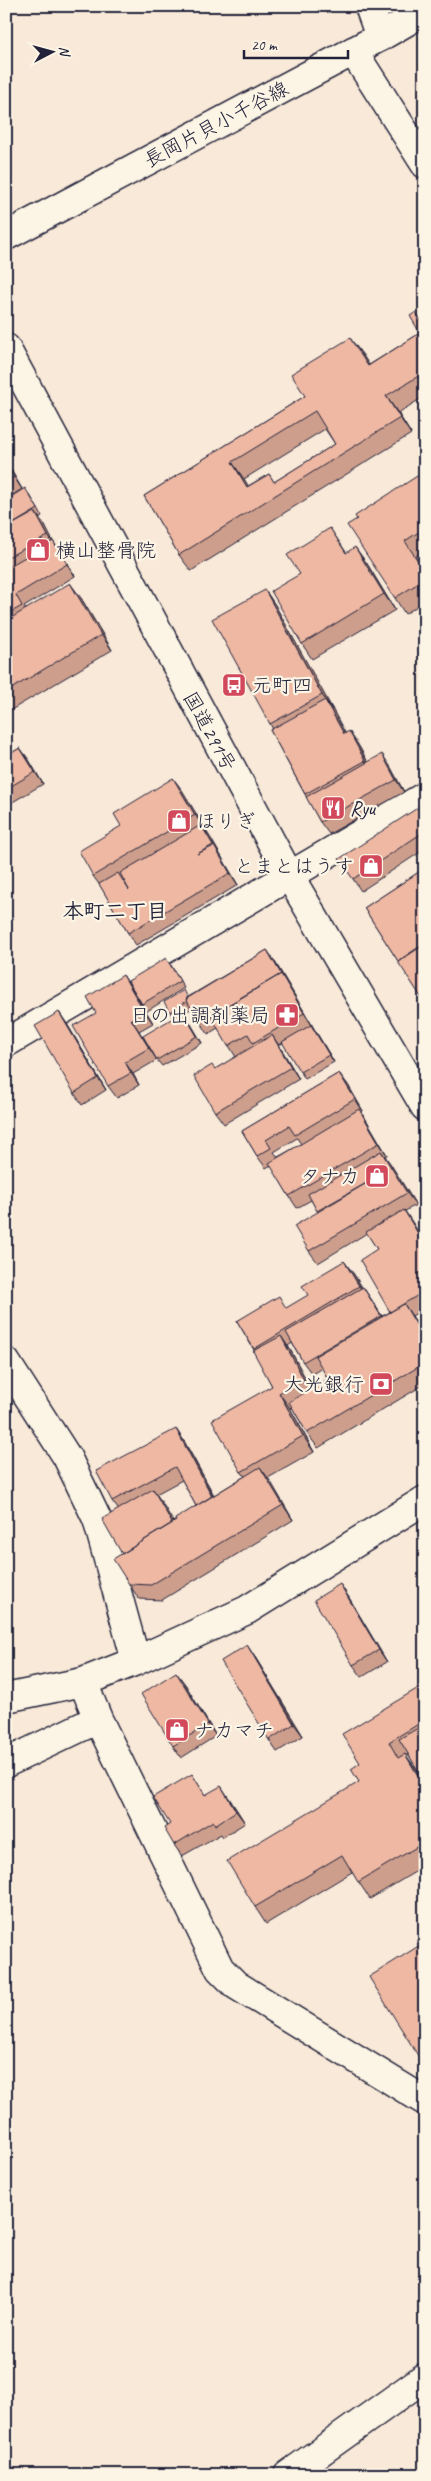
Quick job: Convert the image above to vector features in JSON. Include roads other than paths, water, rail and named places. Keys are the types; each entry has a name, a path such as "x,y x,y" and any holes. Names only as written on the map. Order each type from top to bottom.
{"main road":[{"path":"369,6 380,37"},
{"name":"長岡片貝小千谷線","path":"6,236 380,37 425,11"},
{"path":"353,51 425,164"},
{"name":"国道291号","path":"6,348 289,875 425,1107"},
{"path":"6,1043 425,796"},
{"path":"6,1362 67,1457 97,1519 136,1661"},
{"path":"6,1698 83,1682 136,1661 247,1610 425,1500"},
{"path":"83,1682 98,1719 220,1969 236,1985 425,2101"},
{"path":"6,1763 98,1719"},
{"path":"288,2475 425,2378"}],"place":[{"name":"横山整骨院","path":"38,550"},
{"name":"元町四","path":"234,685"},
{"name":"Ryu","path":"333,808"},
{"name":"ほりぎ","path":"179,821"},
{"name":"とまとはうす","path":"371,866"},
{"name":"日の出調剤薬局","path":"287,1015"},
{"name":"タナカ","path":"377,1176"},
{"name":"大光銀行","path":"381,1384"},
{"name":"ナカマチ","path":"177,1730"}],"district":[{"name":"本町二丁目","path":"115,911"}]}
